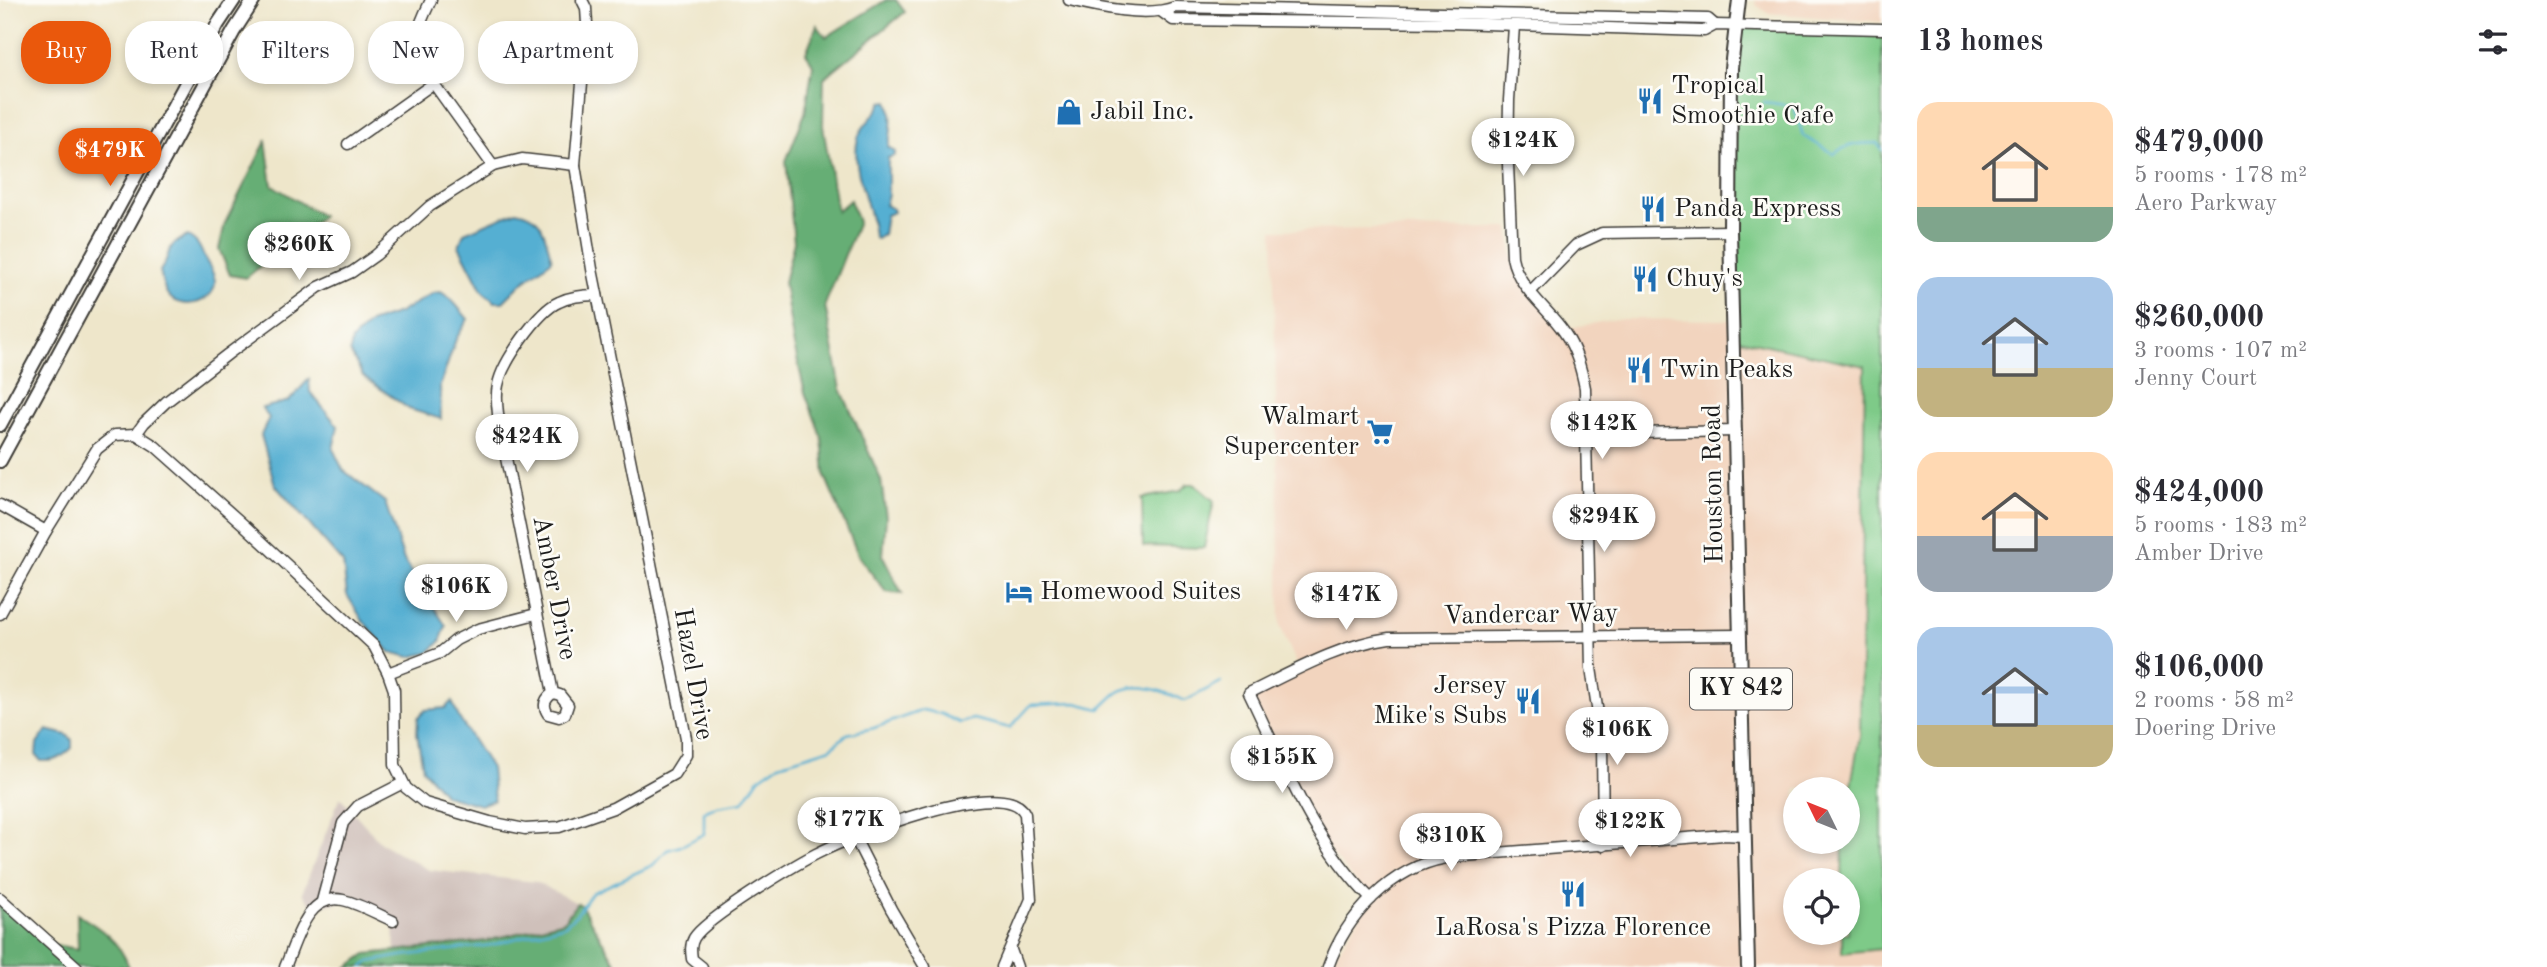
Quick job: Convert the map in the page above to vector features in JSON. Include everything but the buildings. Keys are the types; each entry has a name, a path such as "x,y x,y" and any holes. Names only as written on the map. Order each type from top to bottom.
{"main road":[{"path":"0,425 218,24 234,0"},
{"path":"0,461 234,31 254,0"},
{"name":"Houston Road","path":"1739,0 1731,68 1730,231 1748,967"}],"street":[{"path":"421,21 431,0"},
{"name":"Hazel Drive","path":"403,783 414,796 425,803 490,822 525,829 559,827 613,808 674,774 686,755 686,738 597,295 575,164 587,24 586,8 582,0"},
{"path":"1069,0 1126,10 1162,12 1175,7 1709,19 1715,25"},
{"path":"1162,12 1172,20 1704,31 1715,25 1882,29"},
{"path":"1514,26 1509,100 1508,228 1514,267 1530,292 1563,329 1576,355 1585,388 1592,680 1602,740 1603,846"},
{"path":"348,144 432,84"},
{"path":"434,84 493,166"},
{"path":"136,434 166,402 284,311 318,287 352,272 376,255 430,206 493,166 522,159 575,164"},
{"path":"1530,292 1576,245 1602,233 1730,231"},
{"name":"Amber Drive","path":"553,693 499,423 498,386 510,358 547,310 557,302 597,295"},
{"path":"1586,434 1736,431"},
{"path":"0,614 46,531 97,449 115,435 136,434 155,446 374,646 394,690 395,765 403,783 358,806 343,823 322,901 307,916 285,967"},
{"path":"0,505 46,531"},
{"path":"388,673 440,653 456,640 478,629 536,614"},
{"name":"Vandercar Way","path":"1371,899 1331,853 1313,825 1249,693 1361,642 1389,638 1740,635"},
{"path":"702,967 692,959 692,940 697,933 792,867 902,819 933,810 993,801 1017,803 1025,814 1031,899 1003,967"},
{"path":"1328,967 1339,939 1371,899 1404,874 1445,858 1724,835 1744,836"},
{"path":"855,838 891,909 925,967"},
{"path":"0,898 77,967"},
{"path":"322,901 347,901 393,921"},
{"path":"1011,950 1017,967"}],"shaded area":[{"path":"1756,0 1882,0 1882,22 1767,13 1755,4"},
{"path":"1509,228 1514,267 1563,329 1617,319 1733,320 1734,338 1865,366 1860,735 1852,777 1783,777 1783,854 1843,854 1842,868 1783,868 1783,945 1842,945 1842,953 1882,949 1882,967 1328,967 1371,899 1331,853 1249,693 1299,669 1280,626 1273,230"},
{"path":"340,797 381,843 429,870 536,882 577,903 564,921 487,941 395,951 393,921 347,901 313,908 302,893"}],"green space":[{"path":"886,0 896,0 905,12 824,78 823,126 837,211 850,200 858,222 825,305 841,389 881,480 886,517 883,556 902,594 886,592 859,557 825,476 822,438 805,393 793,341 784,282 794,242 786,161 805,113 813,65 806,53 817,25 826,37"},
{"path":"1735,25 1882,29 1882,949 1842,953 1842,945 1860,945 1860,868 1842,868 1843,854 1860,854 1860,777 1852,777 1860,735 1865,366 1734,338"},
{"path":"266,141 272,185 322,216 246,278 230,275 219,249 225,223"},
{"path":"1187,484 1194,484 1214,501 1204,548 1143,546 1142,498 1180,491"},
{"path":"0,898 49,944 78,949 77,914 114,942 129,967 0,967"},
{"path":"577,903 581,905 618,967 348,967 366,954 487,941 564,921"}],"water":[{"path":"888,101 891,130 888,147 895,151 895,155 888,158 888,194 885,205 894,212 886,215 883,235 877,239 874,238 859,175 856,150 862,129 882,102"},
{"path":"516,211 526,213 538,222 552,260 523,282 503,302 495,302 483,292 459,246 464,233"},
{"path":"188,236 200,248 213,272 215,282 209,296 186,304 171,299 163,285 160,271 171,247"},
{"path":"441,292 451,299 468,319 456,339 440,386 441,419 409,409 363,376 350,352 352,340 370,323 399,313 433,293"},
{"path":"309,379 310,392 338,426 333,449 343,470 385,502 404,560 446,626 440,642 428,653 410,657 390,652 363,621 347,595 343,563 275,485 261,435 269,418 262,408 289,401"},
{"path":"452,701 459,718 491,768 494,800 480,805 445,795 423,769 417,733 418,718 425,710 445,708"},
{"path":"47,730 67,735 72,740 72,748 51,761 41,761 36,755 37,744"}],"waterway":[{"path":"1764,102 1794,106 1803,136 1834,154 1849,146 1865,143 1877,143 1882,150"},
{"path":"363,967 369,962 401,956 492,945 565,925 592,893 653,865 667,850 704,834 704,812 717,806 743,802 759,778 779,764 831,748 847,734 874,728 923,710 941,714 960,723 973,719 1010,728 1031,705 1076,703 1100,709 1117,693 1142,687 1185,701 1221,682"}],"place":[{"name":"Tropical Smoothie Cafe","path":"1650,101"},
{"name":"Jabil Inc.","path":"1069,112"},
{"name":"Panda Express","path":"1653,209"},
{"name":"Chuy's","path":"1645,279"},
{"name":"Twin Peaks","path":"1639,370"},
{"name":"Walmart Supercenter","path":"1380,432"},
{"name":"Homewood Suites","path":"1019,592"},
{"name":"Jersey Mike's Subs","path":"1528,701"},
{"name":"LaRosa's Pizza Florence","path":"1573,894"}]}
